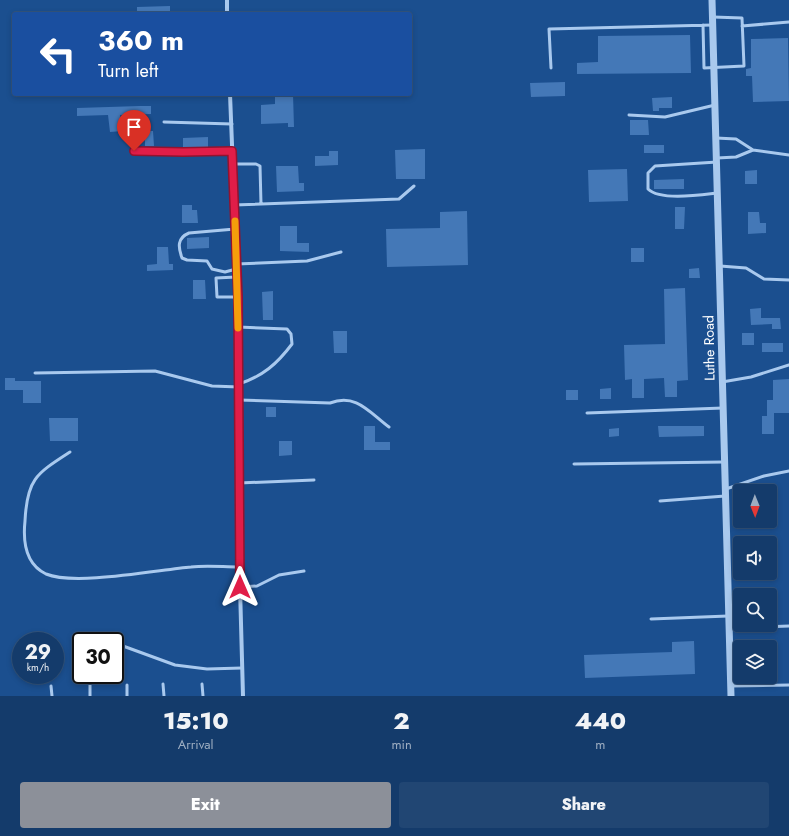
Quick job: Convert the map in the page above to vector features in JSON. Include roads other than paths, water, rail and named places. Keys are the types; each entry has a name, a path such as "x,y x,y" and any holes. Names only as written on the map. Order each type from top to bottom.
{"street":[{"path":"227,0 228,12"},
{"name":"Luthe Road","path":"712,0 731,696"},
{"path":"230,96 236,277 238,297 240,587 243,696"}],"lane":[{"path":"551,68 549,29 703,25 713,21 742,18 744,66 704,68 703,25"},
{"path":"742,26 789,22"},
{"path":"629,115 664,117 715,105"},
{"path":"164,122 232,124"},
{"path":"716,138 736,139 753,150"},
{"path":"718,193 664,196 652,193 648,189 648,173 655,166 717,160 736,156 753,150 789,154"},
{"path":"134,151 232,151"},
{"path":"233,164 256,164 260,166 261,204"},
{"path":"234,205 399,199 414,186"},
{"path":"235,229 182,235 179,240 179,249 182,258 187,260 207,261 212,269 226,272 236,269"},
{"path":"236,264 307,261 341,252"},
{"path":"720,266 746,268 764,279 789,280"},
{"path":"236,277 216,278 217,297 238,297"},
{"path":"35,373 155,371 212,386 239,385 259,376 282,357 292,344 291,334 287,329 238,327"},
{"path":"722,382 751,377 789,365"},
{"path":"239,400 330,403 339,399 349,399 357,402 389,427"},
{"path":"588,413 723,408"},
{"path":"70,452 46,468 33,480 26,499 24,537 26,552 33,563 45,573 66,578 143,573 192,566 240,567"},
{"path":"574,464 724,462"},
{"path":"660,501 725,493 764,476 789,471"},
{"path":"239,483 314,480"},
{"path":"240,587 257,586 279,575 304,571"},
{"path":"651,619 730,616"},
{"path":"730,628 789,626"},
{"path":"124,646 175,665 208,669 242,668"},
{"path":"163,684 164,696"},
{"path":"202,684 203,696"},
{"path":"90,685 90,696"},
{"path":"127,685 127,696"},
{"path":"731,686 789,685"},
{"path":"51,686 52,696"}]}
